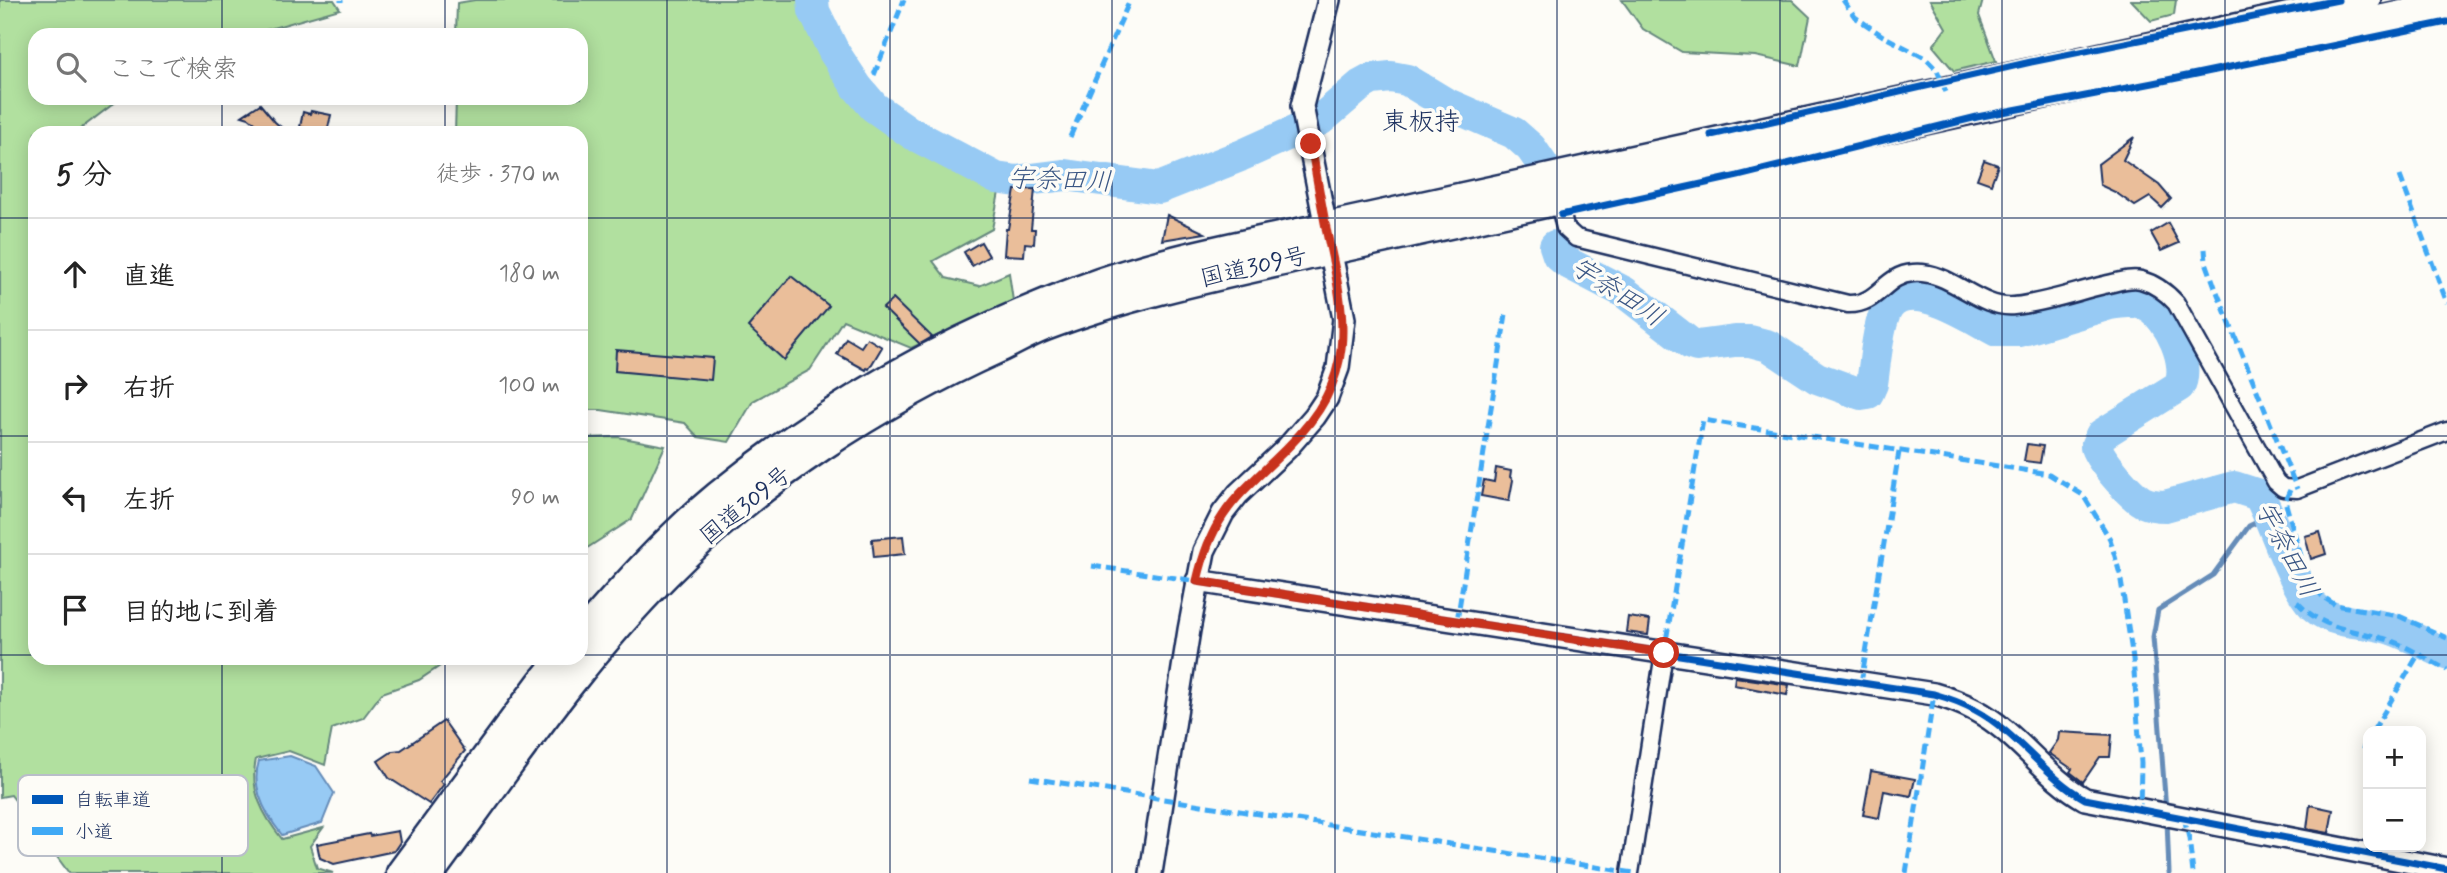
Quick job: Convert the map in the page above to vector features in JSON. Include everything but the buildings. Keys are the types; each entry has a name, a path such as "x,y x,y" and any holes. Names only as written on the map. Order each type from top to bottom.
{"highway":[{"name":"国道309号","path":"588,628 659,550 718,496 781,448 901,371 950,346 1082,289 1179,260 1329,239 1556,189 2366,0"},
{"name":"国道309号","path":"1556,189 2447,5"},
{"name":"国道309号","path":"588,663 665,575 745,505 837,437 909,392 1045,326 1329,239"},
{"path":"401,873 556,665"},
{"name":"国道309号","path":"429,873 586,665"}],"street":[{"path":"1151,873 1204,551 1223,513 1238,494 1303,431 1321,407 1334,382 1341,351 1344,318 1311,144 1301,106 1329,0"},
{"path":"1556,189 1566,228 1576,238 1848,304 1864,303 1896,277 1915,272 1934,275 1980,298 2007,306 2132,279 2159,287 2176,303 2276,482 2283,488 2297,489 2447,431"},
{"path":"1197,581 1943,697 1976,710 1993,722 2059,781 2085,799 2447,869"},
{"path":"1630,873 1664,653"}],"green space":[{"path":"0,0 334,0 340,9 273,28 28,28 28,105 112,105 84,126 28,126 28,665 442,665 419,680 382,693 363,718 332,729 325,765 289,751 256,759 256,792 275,830 282,839 323,828 310,846 317,868 333,873 69,873 56,856 248,856 248,775 18,775 18,804 11,795 0,797"},
{"path":"475,0 819,0 854,77 879,112 956,154 1003,171 992,229 933,261 946,278 979,286 1009,273 1013,301 911,348 843,320 810,370 753,401 729,442 698,437 685,423 588,410 588,126 455,126 456,105 588,105 588,28 456,28 457,3"},
{"path":"1622,0 1792,0 1810,17 1800,66 1755,56 1682,52 1643,29"},
{"path":"1930,0 1983,0 1979,15 1996,61 1954,71 1933,46 1946,28"},
{"path":"2131,0 2176,0 2174,15 2151,21"},
{"path":"618,437 665,446 632,519 588,547 588,438"}],"water":[{"path":"290,756 316,766 334,793 322,823 282,835 261,801 257,771 259,761"}],"waterway":[{"name":"宇奈田川","path":"813,0 814,11 834,52 874,107 911,133 996,178 1017,181 1065,175 1159,188 1320,120 1361,85 1372,79 1391,77 1407,80 1445,103 1514,133 1531,148 1544,167"},
{"name":"宇奈田川","path":"1555,246 1558,255 1566,262 1624,292 1691,344 1697,346 1750,341 1769,346 1817,378 1861,394 1868,393 1872,384 1885,313 1889,306 1900,298 1912,296 1943,303 1997,331 2020,331 2110,304 2130,302 2149,307 2164,321 2176,343 2182,377 2179,386 2101,435 2096,447 2117,477 2137,498 2156,506 2165,506 2234,487 2259,495 2295,577 2317,609 2335,618 2395,631 2447,654"},
{"path":"2166,810 2153,637 2158,610 2213,575 2249,526 2270,516"},
{"path":"2167,820 2169,873"}],"marked path":[{"path":"874,75 904,0"},
{"path":"1070,137 1130,0"},
{"path":"1843,0 1855,17 1883,36 1925,58 1937,70 1946,92"},
{"path":"2400,176 2447,303"},
{"path":"2205,249 2206,262 2215,287 2297,489"},
{"path":"1457,621 1506,314"},
{"path":"1664,653 1703,420 2049,474 2083,495 2110,539 2120,574 2133,659 2141,763 2140,811"},
{"path":"1861,683 1899,452"},
{"path":"2290,490 2285,501 2305,570 2322,596 2335,605 2399,616 2447,638"},
{"path":"1092,566 1197,581"},
{"path":"2297,602 2326,623 2390,640 2447,670"},
{"path":"2376,726 2418,655"},
{"path":"1906,873 1934,694"},
{"path":"1030,778 1634,873"},
{"path":"2184,818 2193,873"}],"cycle path":[{"path":"1711,135 2031,62 2338,0"},
{"path":"1561,215 1738,176 1977,117 2447,22"},
{"path":"1197,581 1934,694 1965,705 1990,719 2056,778 2085,799 2447,869"}],"district":[{"name":"東板持","path":"1421,123"}],"route":[{"path":"1311,144 1344,318 1338,368 1334,382 1315,416 1287,448 1238,494 1223,513 1204,551 1197,581 1664,653"}]}
